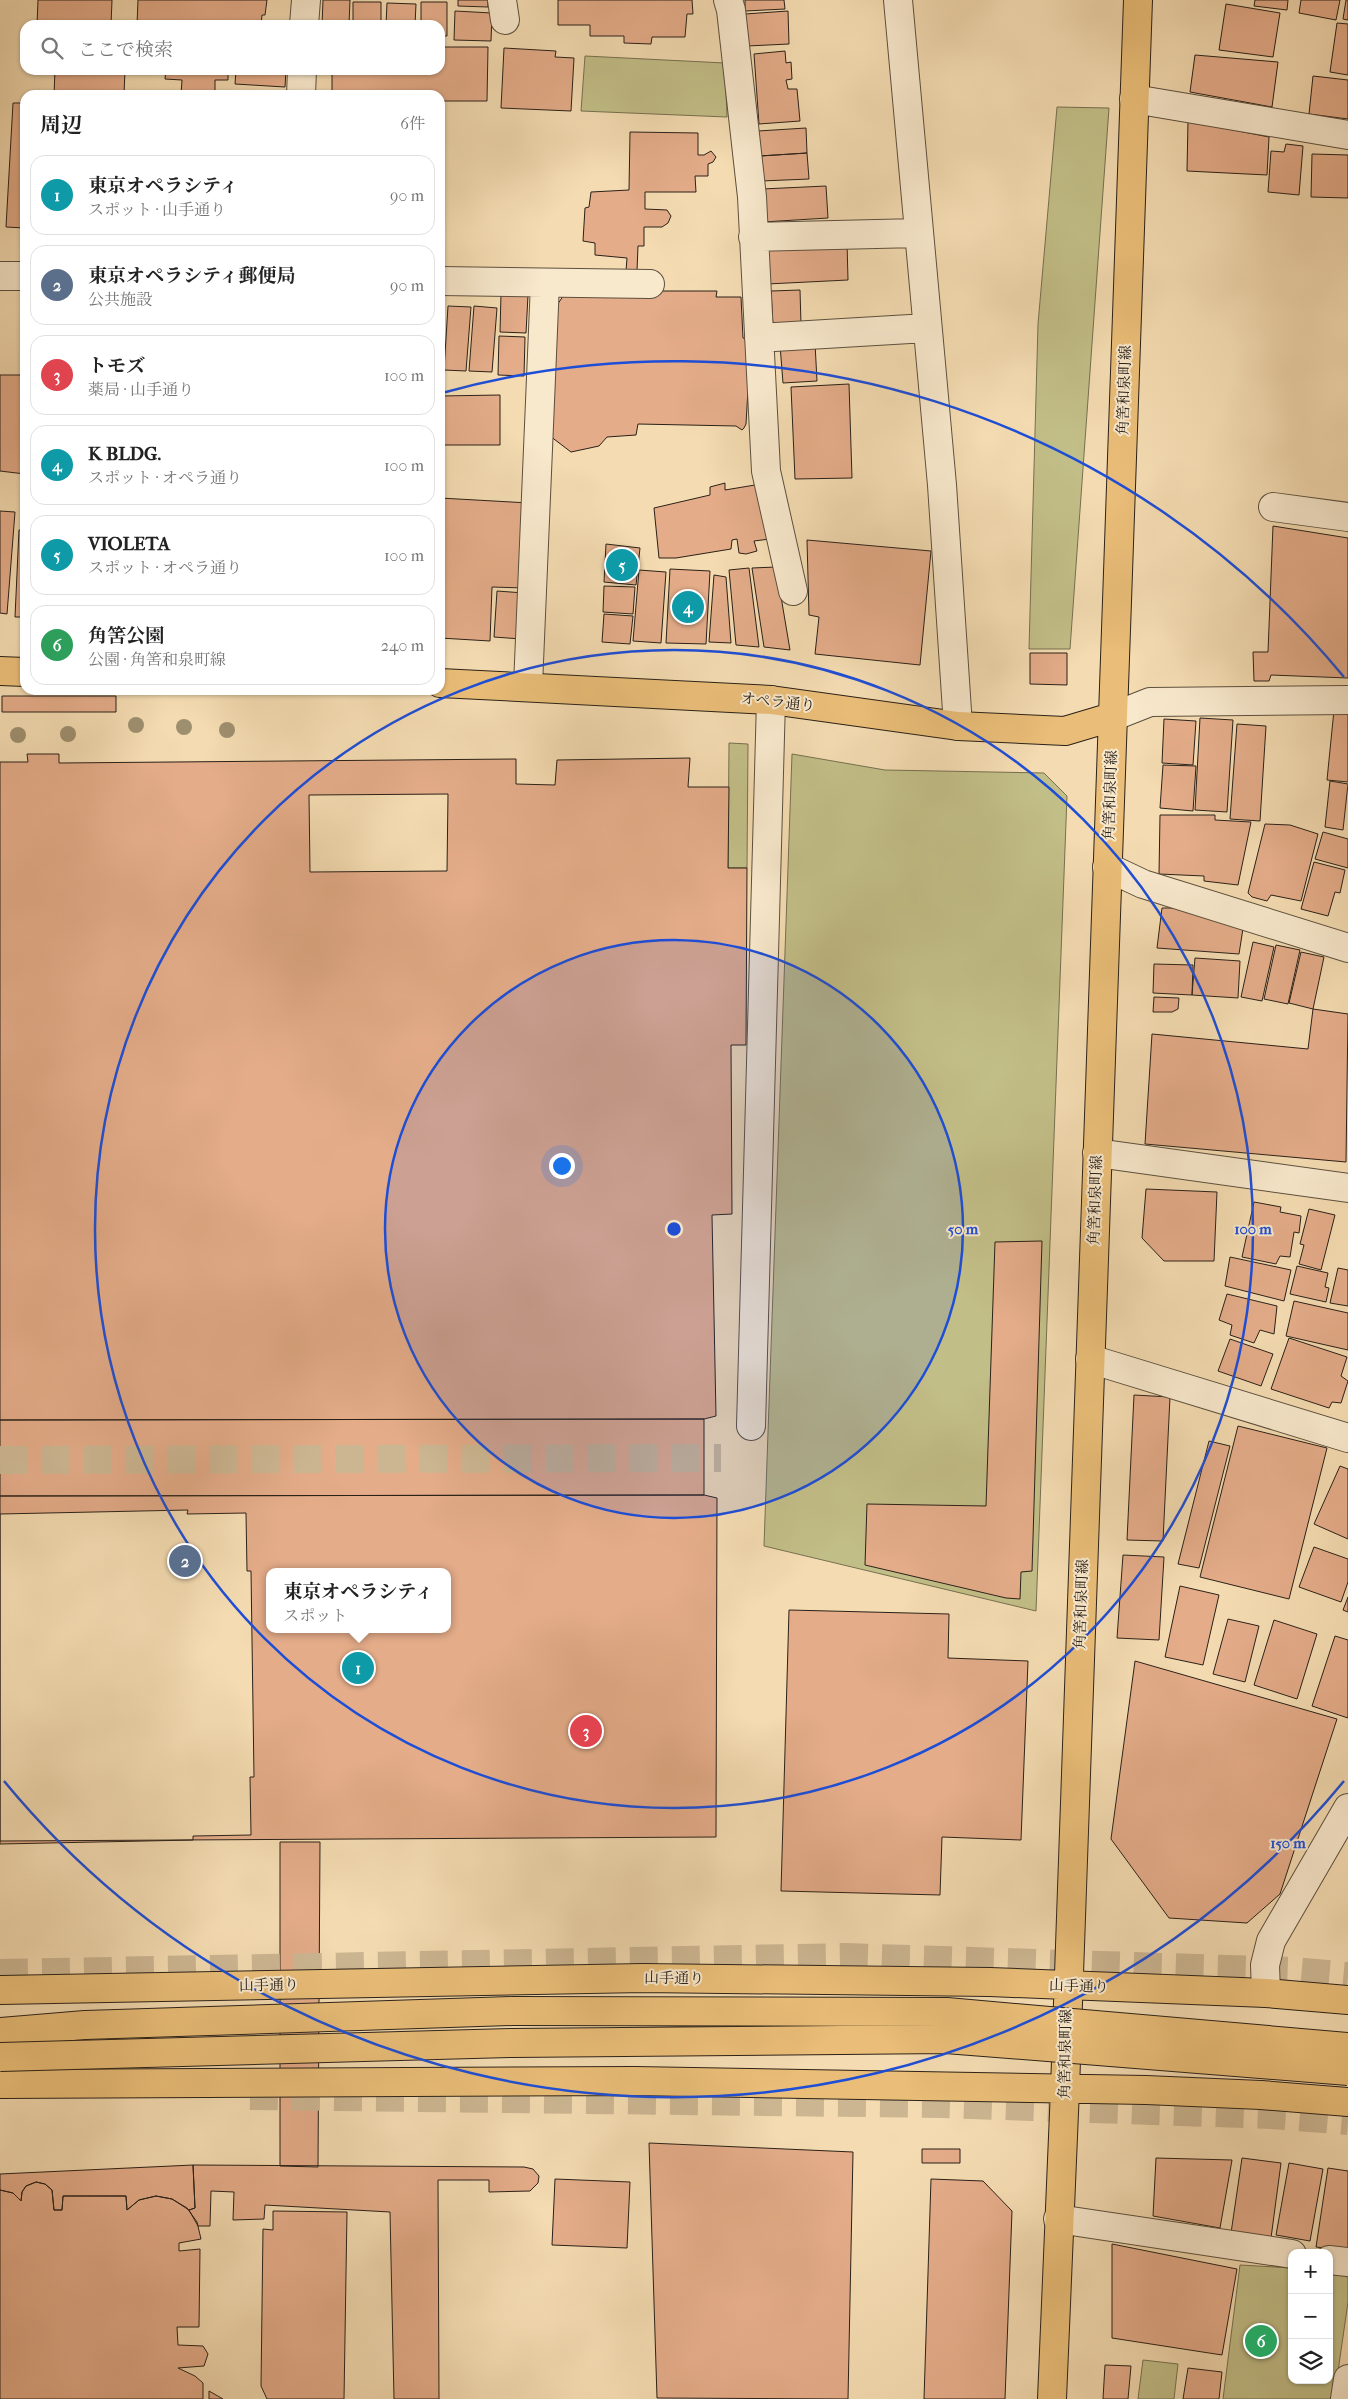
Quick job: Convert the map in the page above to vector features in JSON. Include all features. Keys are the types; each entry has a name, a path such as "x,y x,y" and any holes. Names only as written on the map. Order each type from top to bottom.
{"main road":[{"name":"角筈和泉町線","path":"1052,2399 1058,2219 1065,2089 1067,1986 1138,0"},
{"path":"0,671 20,672"},
{"name":"オペラ通り","path":"445,683 770,700 958,726 1065,731 1112,717"},
{"name":"山手通り","path":"0,1990 644,1978 990,1982 1266,1993 1348,2000"},
{"path":"0,2032 85,2026 512,2011 947,2012 1348,2047"},
{"path":"0,2057 512,2043 946,2039 1348,2071"},
{"path":"0,2084 635,2081 1065,2089 1261,2095 1348,2102"}],"street":[{"path":"304,20 306,0"},
{"path":"728,0 731,10 752,197 766,471 793,591"},
{"path":"898,0 942,485 958,726"},
{"path":"301,90 302,75"},
{"path":"1134,99 1348,135"},
{"path":"753,237 918,233"},
{"path":"0,276 20,276"},
{"path":"445,281 650,284"},
{"path":"528,686 545,283"},
{"path":"760,338 927,328"},
{"path":"1273,507 1348,517"},
{"path":"751,1426 770,700"},
{"path":"1112,717 1150,702 1348,700"},
{"path":"1107,868 1143,884 1348,948"},
{"path":"1097,1154 1348,1188"},
{"path":"1090,1358 1348,1438"},
{"path":"1266,1993 1265,1965 1271,1941 1348,1808"},
{"path":"1058,2219 1288,2253"},
{"path":"1333,2260 1348,2262"},
{"path":"1345,2399 1348,2379"}],"shaded area":[{"path":"585,56 725,63 727,117 581,111"},
{"path":"1057,107 1109,108 1070,649 1029,649 1038,324"},
{"path":"729,743 748,744 747,868 728,868"},
{"path":"792,754 885,770 1044,773 1067,796 1036,1611 764,1546"},
{"path":"1240,2265 1288,2268 1288,2384 1333,2384 1333,2270 1342,2270 1348,2279 1348,2302 1334,2399 1223,2399"},
{"path":"1143,2360 1178,2364 1174,2399 1138,2399"}],"building":[{"path":"38,0 112,0 111,20 37,20"},
{"path":"138,0 267,0 265,15 262,15 262,20 137,20"},
{"path":"323,0 350,0 349,20 322,20"},
{"path":"458,0 488,0 488,7 458,6"},
{"path":"558,0 692,0 693,14 687,14 685,37 652,37 651,44 624,43 624,36 590,36 590,25 558,25"},
{"path":"745,0 784,0 785,9 745,11"},
{"path":"1255,0 1288,0 1287,10 1254,6"},
{"path":"1301,0 1340,0 1336,20 1299,13"},
{"path":"1346,0 1348,0 1348,20 1343,19"},
{"path":"353,2 381,2 381,20 353,20"},
{"path":"421,2 447,2 447,36 445,36 445,20 421,20"},
{"path":"387,3 416,4 415,20 386,20"},
{"path":"1226,4 1280,13 1273,57 1219,50"},
{"path":"455,11 492,13 491,41 454,40"},
{"path":"788,11 789,44 747,46 745,14"},
{"path":"1337,23 1348,24 1348,75 1330,72"},
{"path":"445,47 488,47 487,101 445,101 445,90 332,90 332,75 445,75"},
{"path":"504,48 556,51 555,57 574,58 571,111 501,108"},
{"path":"785,51 786,63 791,62 792,79 786,80 788,89 797,89 800,121 759,124 754,54"},
{"path":"1195,55 1278,62 1272,107 1190,92"},
{"path":"55,75 125,75 124,90 54,90"},
{"path":"165,75 228,75 228,80 215,80 215,90 181,90 182,80 165,79"},
{"path":"236,75 286,75 285,87 235,84"},
{"path":"1313,76 1348,80 1348,119 1309,114"},
{"path":"13,103 20,103 20,228 6,227"},
{"path":"1188,121 1269,137 1267,175 1187,171"},
{"path":"806,128 807,153 760,156 758,131"},
{"path":"630,132 698,133 698,155 704,155 711,151 716,157 713,162 708,164 708,176 695,176 696,192 645,192 645,209 667,210 671,216 668,223 662,227 644,227 644,246 638,246 637,271 626,271 627,258 595,255 595,243 583,241 585,208 589,207 591,192 629,190"},
{"path":"1286,144 1303,146 1299,195 1268,192 1271,151 1284,152"},
{"path":"807,153 809,179 761,181 760,156"},
{"path":"1312,154 1348,155 1348,198 1311,197"},
{"path":"826,186 828,218 763,222 762,189"},
{"path":"847,242 848,280 767,284 765,246"},
{"path":"800,290 801,325 773,326 771,291"},
{"path":"717,291 716,297 741,297 743,338 748,339 756,387 748,389 746,424 744,428 742,430 736,426 638,424 636,435 607,437 599,446 571,452 550,436 557,305 566,292"},
{"path":"501,294 528,295 526,333 500,332"},
{"path":"448,306 471,307 466,371 445,370"},
{"path":"474,306 497,308 492,372 469,371"},
{"path":"499,336 525,337 524,376 498,375"},
{"path":"815,343 817,381 783,383 780,345"},
{"path":"0,375 20,375 20,473 0,471"},
{"path":"849,384 852,478 795,479 791,387"},
{"path":"500,395 500,445 445,445 445,396"},
{"path":"725,483 725,490 761,484 770,539 754,541 757,551 746,554 739,553 737,539 732,540 731,549 676,558 659,558 654,508 710,495 710,487"},
{"path":"445,498 529,503 524,588 492,587 490,641 445,638"},
{"path":"0,511 15,512 7,614 0,613"},
{"path":"1273,526 1348,538 1348,678 1271,675 1269,681 1254,681 1253,652 1268,652"},
{"path":"19,530 20,530 20,617 15,617"},
{"path":"807,540 931,551 920,665 815,654 819,617 809,615"},
{"path":"606,544 640,548 636,585 604,582"},
{"path":"776,567 790,650 764,647 752,568"},
{"path":"749,568 759,647 736,645 729,570"},
{"path":"670,569 710,571 706,644 666,643"},
{"path":"639,570 666,572 661,643 633,641"},
{"path":"714,575 726,577 731,643 709,642"},
{"path":"604,586 635,587 633,614 603,612"},
{"path":"497,591 524,593 521,639 494,637"},
{"path":"604,614 633,616 630,644 602,642"},
{"path":"1030,653 1067,653 1067,685 1030,684"},
{"path":"2,696 116,696 116,712 2,712"},
{"path":"1334,710 1348,711 1348,782 1327,780"},
{"path":"1200,718 1233,720 1227,812 1195,810"},
{"path":"1164,719 1196,721 1193,765 1162,763"},
{"path":"1237,724 1266,726 1260,821 1230,819"},
{"path":"27,754 59,754 59,763 516,759 516,784 555,785 557,760 690,758 688,787 729,787 728,868 747,868 746,1045 731,1045 732,1214 712,1215 716,1416 704,1419 0,1420 0,762 28,762","holes":["448,794 447,871 310,872 309,795"]},
{"path":"1163,765 1196,766 1193,811 1160,808"},
{"path":"1330,781 1348,784 1343,830 1325,827"},
{"path":"1160,815 1215,815 1215,820 1251,822 1238,885 1204,881 1204,876 1159,874"},
{"path":"1265,824 1290,825 1318,834 1301,901 1271,895 1267,901 1252,897 1248,893"},
{"path":"1323,832 1348,839 1348,868 1315,859"},
{"path":"1314,862 1345,870 1340,893 1335,892 1328,916 1301,909"},
{"path":"1162,908 1190,908 1244,922 1239,954 1157,948"},
{"path":"1253,942 1274,947 1262,1001 1241,997"},
{"path":"1276,945 1300,950 1288,1004 1264,999"},
{"path":"1301,952 1324,957 1313,1009 1289,1003"},
{"path":"1195,958 1240,961 1238,998 1192,995"},
{"path":"1154,964 1193,965 1192,995 1153,993"},
{"path":"1154,997 1179,998 1178,1009 1172,1012 1153,1012"},
{"path":"1313,1009 1348,1014 1346,1162 1145,1144 1152,1034 1308,1049"},
{"path":"1146,1189 1217,1192 1214,1261 1164,1261 1142,1238"},
{"path":"1254,1202 1281,1207 1280,1212 1301,1216 1299,1233 1294,1232 1290,1257 1280,1256 1276,1264 1242,1257"},
{"path":"1309,1209 1335,1215 1321,1270 1299,1264 1304,1245 1300,1244"},
{"path":"1042,1241 1032,1571 1021,1572 1020,1599 1006,1598 865,1565 867,1504 986,1506 995,1242"},
{"path":"1230,1257 1291,1270 1284,1301 1225,1286"},
{"path":"1297,1266 1328,1273 1325,1287 1329,1288 1326,1302 1290,1294"},
{"path":"1338,1268 1348,1270 1348,1306 1330,1303"},
{"path":"1227,1294 1277,1306 1274,1334 1260,1330 1254,1343 1230,1335 1232,1325 1219,1320"},
{"path":"1294,1301 1348,1313 1348,1350 1286,1336"},
{"path":"1289,1338 1347,1357 1341,1376 1348,1381 1341,1403 1332,1402 1329,1408 1271,1389"},
{"path":"1230,1339 1273,1354 1261,1386 1218,1371"},
{"path":"1134,1395 1170,1397 1163,1541 1127,1540"},
{"path":"704,1419 704,1495 0,1496 0,1420"},
{"path":"1238,1426 1327,1448 1289,1599 1200,1577"},
{"path":"1209,1441 1230,1446 1199,1568 1178,1564"},
{"path":"1340,1466 1348,1469 1348,1539 1314,1524"},
{"path":"704,1495 717,1498 716,1837 0,1841 0,1496"},
{"path":"188,1510 187,1514 246,1513 247,1571 251,1571 254,1777 250,1777 251,1835 193,1836 193,1840 0,1844 0,1514"},
{"path":"1314,1547 1348,1559 1348,1582 1341,1602 1299,1587"},
{"path":"1123,1555 1164,1557 1159,1640 1117,1638"},
{"path":"1180,1586 1219,1595 1203,1665 1165,1657"},
{"path":"1348,1597 1348,1612 1343,1610"},
{"path":"789,1610 949,1614 948,1658 1028,1661 1021,1840 942,1837 940,1895 781,1891"},
{"path":"1228,1619 1259,1626 1245,1682 1213,1674"},
{"path":"1274,1620 1317,1634 1297,1699 1254,1685"},
{"path":"1335,1636 1348,1640 1348,1718 1312,1706"},
{"path":"1135,1661 1337,1719 1280,1894 1247,1923 1169,1918 1111,1839"},
{"path":"280,1842 320,1842 318,2167 280,2166"},
{"path":"649,2143 853,2152 848,2399 657,2398"},
{"path":"922,2149 960,2149 960,2163 922,2163"},
{"path":"1156,2158 1232,2160 1220,2228 1153,2216"},
{"path":"1242,2158 1281,2163 1271,2238 1231,2233"},
{"path":"1289,2163 1323,2169 1310,2241 1276,2235"},
{"path":"193,2165 524,2167 533,2169 539,2176 538,2183 530,2191 489,2192 489,2180 438,2180 439,2399 394,2399 390,2212 265,2205 264,2219 233,2220 234,2192 211,2191 210,2226 198,2226 189,2210 195,2208"},
{"path":"193,2165 195,2208 189,2210 172,2199 156,2196 139,2200 127,2210 126,2196 63,2196 62,2210 54,2210 52,2190 45,2184 36,2182 26,2186 22,2192 21,2201 13,2193 0,2190 0,2174"},
{"path":"1328,2168 1348,2171 1348,2251 1316,2247"},
{"path":"555,2179 630,2182 627,2248 552,2245"},
{"path":"931,2179 983,2181 1012,2211 1005,2399 924,2399"},
{"path":"36,2182 45,2184 52,2190 54,2210 62,2210 63,2196 126,2196 127,2210 139,2200 156,2196 172,2199 187,2208 197,2222 201,2239 179,2243 179,2251 200,2249 199,2327 177,2327 178,2345 203,2346 208,2354 204,2366 178,2368 195,2376 203,2383 203,2399 0,2399 0,2190 13,2193 21,2201 22,2192 26,2186"},
{"path":"273,2211 347,2212 344,2399 267,2399 261,2386 263,2229 273,2230"},
{"path":"1112,2244 1237,2269 1222,2355 1112,2338"},
{"path":"1105,2365 1131,2366 1128,2399 1103,2399"},
{"path":"1188,2368 1222,2372 1219,2399 1183,2399"},
{"path":"209,2391 223,2399 209,2399"}],"tunnel":[{"path":"0,1460 721,1458"},
{"path":"0,1973 846,1957 1293,1971 1348,1976"},
{"path":"250,2096 942,2104 1272,2115 1348,2121"}],"place":[{"name":"VIOLETA","path":"622,565"},
{"name":"K BLDG.","path":"688,607"},
{"name":"東京オペラシティ郵便局","path":"185,1561"},
{"name":"東京オペラシティ","path":"358,1668"},
{"name":"トモズ","path":"586,1731"},
{"name":"角筈公園","path":"1261,2341"}]}
